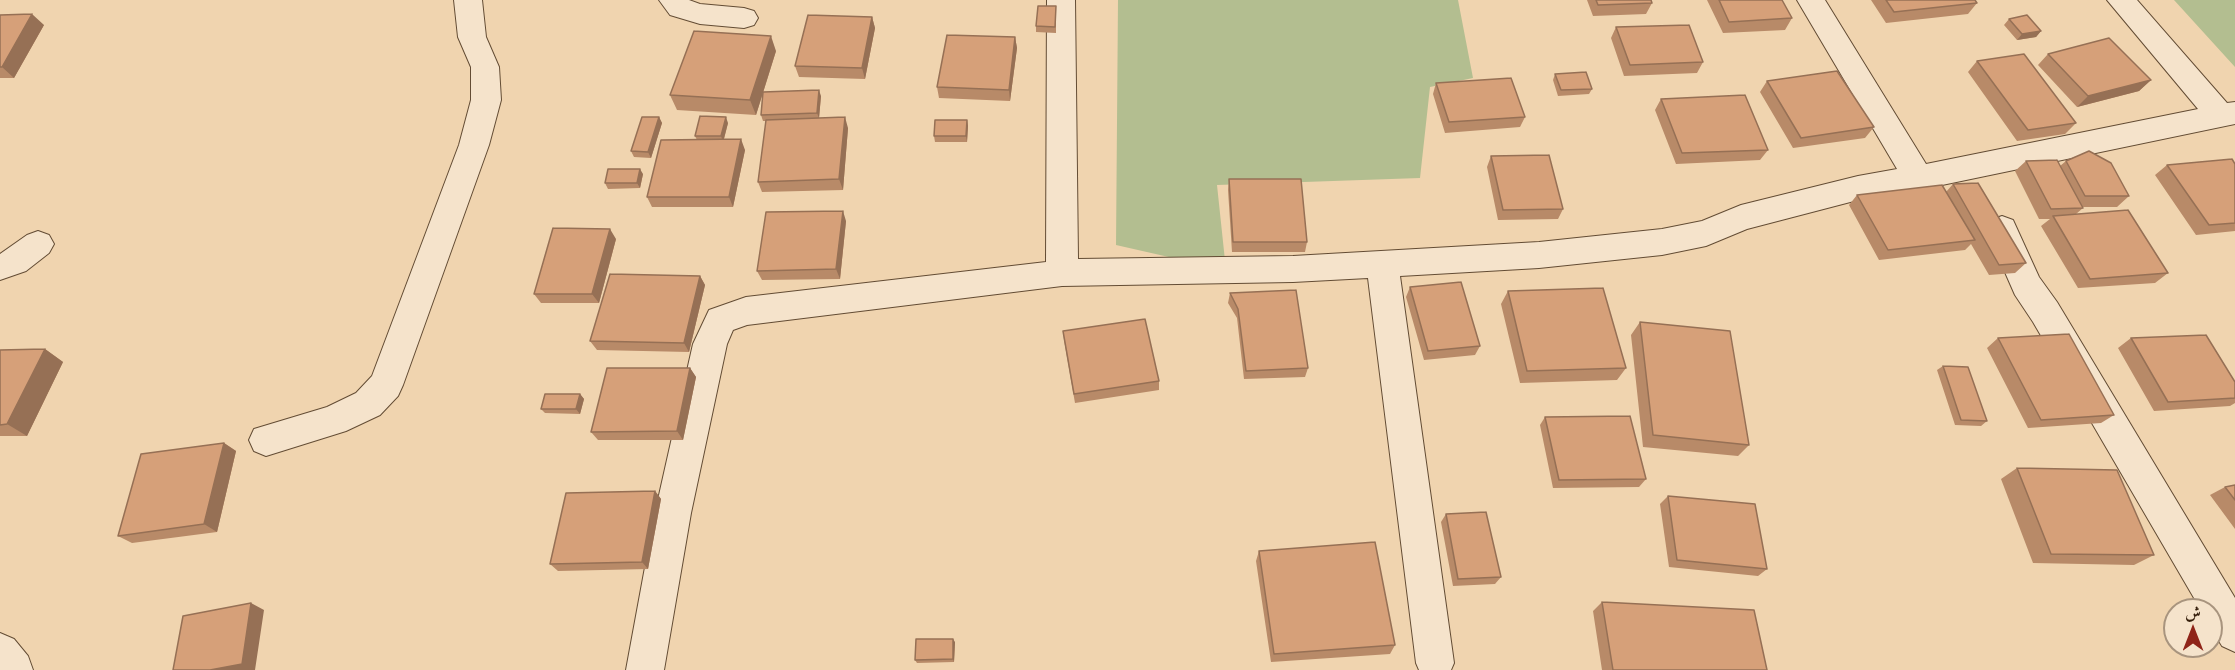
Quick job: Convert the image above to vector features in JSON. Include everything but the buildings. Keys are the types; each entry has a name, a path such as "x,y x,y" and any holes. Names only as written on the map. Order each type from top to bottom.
{"street":[{"path":"266,440 342,416 368,404 386,385 474,146 486,100 485,67 472,37 468,0"},
{"path":"673,0 680,8 700,14 744,18"},
{"path":"1060,0 1062,273"},
{"path":"1811,0 1918,178"},
{"path":"2121,0 2228,114"},
{"path":"645,670 673,513 710,344 720,320 746,311 1062,273 1282,269 1539,255 1662,243 1706,233 1741,218 1776,208 1858,188 1918,178 2228,114"},
{"path":"1960,168 2003,230 2026,285 2045,312 2235,633"},
{"path":"0,267 15,262 38,244"},
{"path":"1382,264 1435,663"},
{"path":"0,652 14,670"}],"green space":[{"path":"1118,0 1458,0 1473,78 1430,87 1420,178 1217,185 1226,270 1116,245"},
{"path":"2174,0 2235,0 2235,67"}]}
